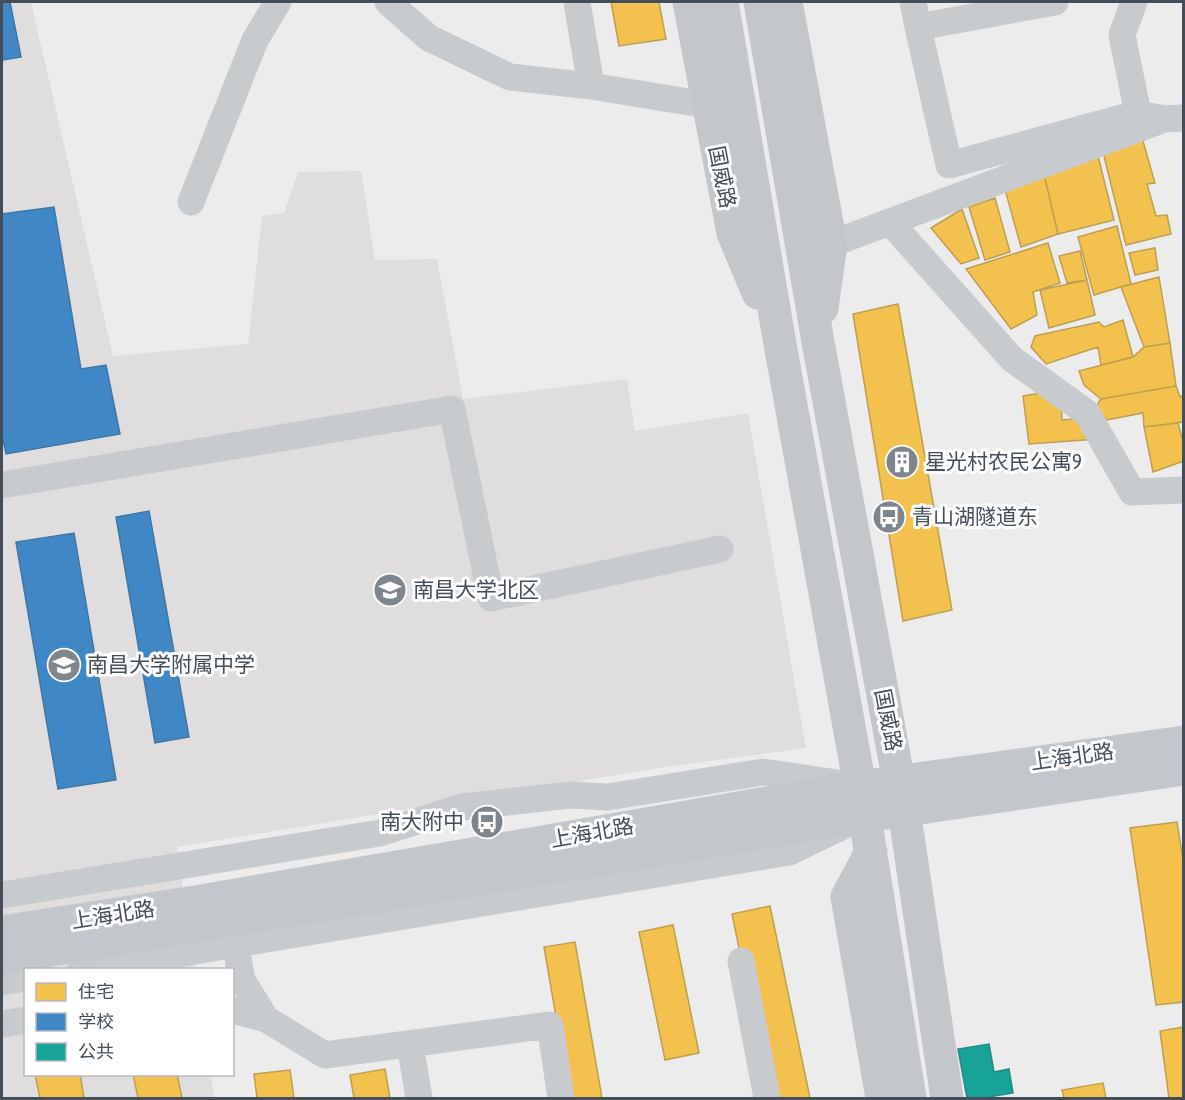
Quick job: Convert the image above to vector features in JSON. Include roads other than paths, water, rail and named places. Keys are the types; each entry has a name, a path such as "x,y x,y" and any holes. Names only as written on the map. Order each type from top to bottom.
{"main road":[{"name":"国威路","path":"690,2 707,105 733,233 780,344"},
{"name":"国威路","path":"722,2 780,344 871,852 910,1098"},
{"name":"国威路","path":"760,2 818,342 902,795 947,1098"},
{"name":"国威路","path":"786,2 831,244 818,342"},
{"name":"上海北路","path":"2,932 902,795 1184,742"},
{"name":"上海北路","path":"902,795 1184,769"},
{"name":"上海北路","path":"2,958 233,932 862,801"},
{"path":"910,847 929,891 966,1098"},
{"path":"871,852 847,897 882,1098"}],"street":[{"path":"191,202 255,40 278,2"},
{"path":"388,2 429,38 510,77 591,86 707,105"},
{"path":"577,2 591,86"},
{"path":"1056,2 916,14 949,165 1138,114 1174,118"},
{"path":"1134,2 1122,35 1138,114"},
{"path":"831,244 1174,118"},
{"path":"890,222 1012,359 1087,413 1132,492 1184,490"},
{"path":"2,485 452,409 491,598 720,549"},
{"path":"2,895 380,833 462,807 570,795 608,798 763,772 862,801"},
{"path":"84,968 233,932 242,980 266,1019"},
{"path":"741,960 767,1098"},
{"path":"2,982 24,978"},
{"path":"234,1011 266,1019 324,1055 550,1025 561,1098"},
{"path":"2,1024 24,1020"},
{"path":"410,1044 419,1098"}],"place":[{"name":"星光村农民公寓9","path":"902,462"},
{"name":"青山湖隧道东","path":"889,517"},
{"name":"南昌大学北区","path":"390,590"},
{"name":"南昌大学附属中学","path":"64,665"},
{"name":"南大附中","path":"487,822"}]}
